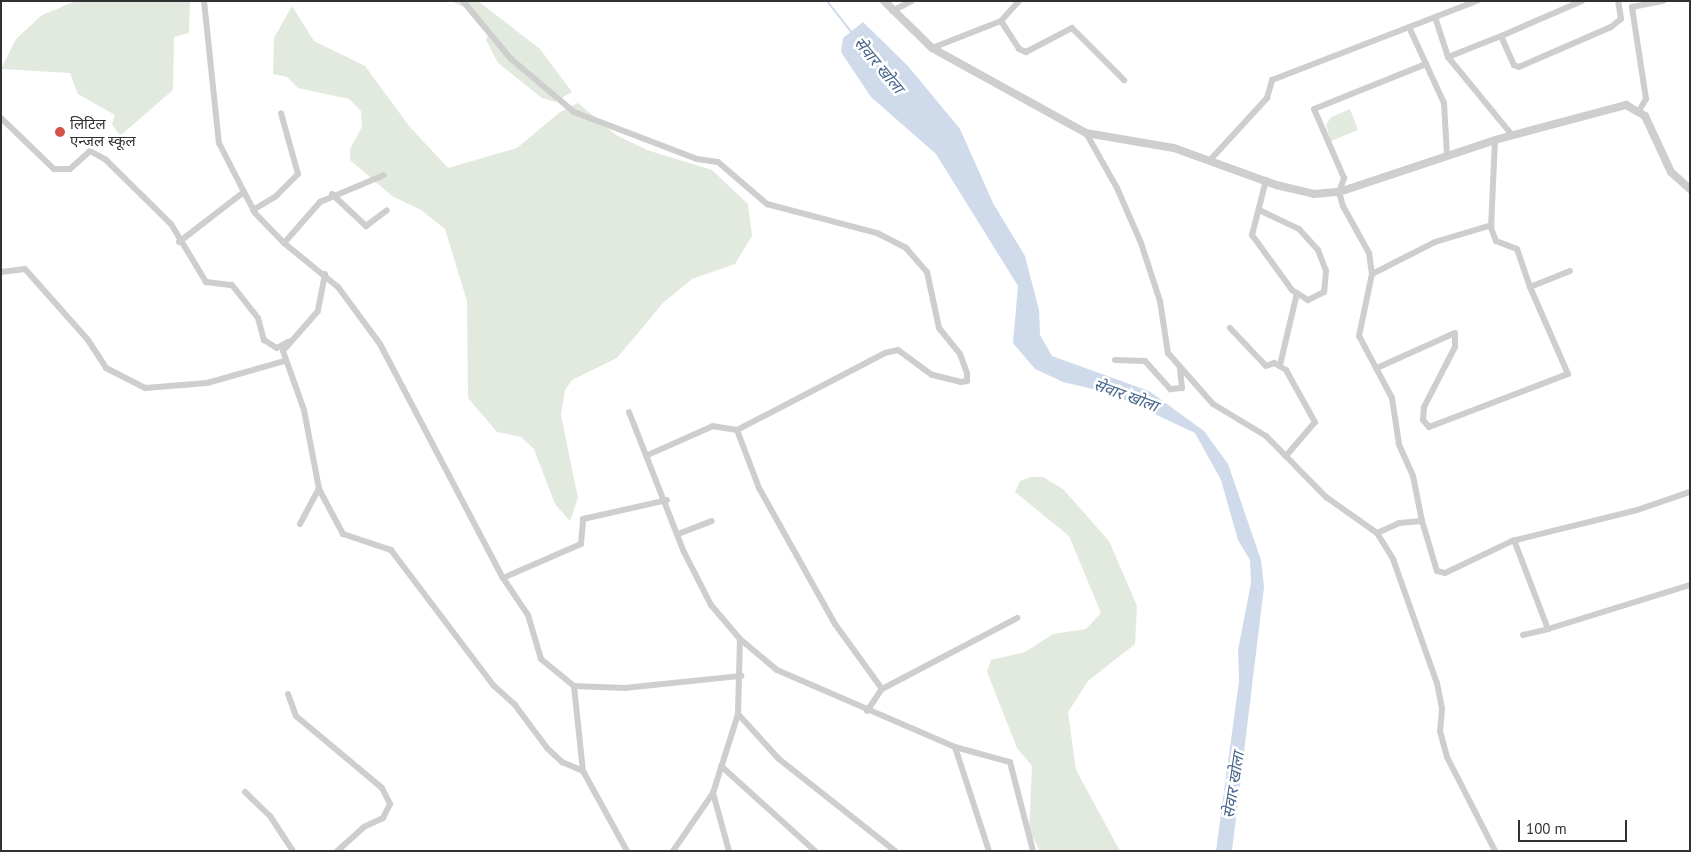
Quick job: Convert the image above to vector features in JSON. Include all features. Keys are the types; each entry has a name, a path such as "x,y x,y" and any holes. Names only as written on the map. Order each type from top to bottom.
{"street":[{"path":"204,1 219,143 253,210 284,242 325,274 380,344 503,578 528,615 542,659 574,686 624,688 741,676"},
{"path":"463,1 510,59 574,112 697,159 718,162 767,204 877,234 921,261 939,328 960,354 967,381 932,375 898,350 737,430 713,426 648,456"},
{"path":"884,1 892,11 932,48 1086,133 1211,159 1266,180 1314,194 1339,192 1495,140 1626,105 1640,109 1671,172 1690,189"},
{"path":"892,11 912,1"},
{"path":"932,48 1001,22 1019,1"},
{"path":"1211,159 1267,98 1272,80 1477,1"},
{"path":"1448,57 1582,1"},
{"path":"1501,36 1511,61 1519,67 1611,27 1621,19 1618,1"},
{"path":"1640,109 1646,99 1632,7 1663,1"},
{"path":"1436,17 1448,57 1513,136"},
{"path":"1001,22 1026,52 1072,28 1124,80"},
{"path":"1409,27 1444,103 1448,155"},
{"path":"1426,64 1314,109 1344,178 1339,192 1369,253 1372,274 1360,336 1379,367 1392,398 1399,444 1413,476 1422,521 1437,571 1445,573 1514,540 1637,510 1690,492"},
{"path":"253,210 276,196 298,174 281,113"},
{"path":"1,118 54,169 70,169 85,154 95,152 171,224 179,242 206,282 232,285 258,318 264,340 276,348 288,342 318,310 325,274"},
{"path":"1086,133 1117,188 1140,243 1160,301 1168,353 1179,369 1214,404 1266,436 1326,497 1377,533 1393,559 1437,683 1442,709 1440,731 1447,757 1494,851"},
{"path":"1379,367 1455,333 1454,348 1424,407 1423,420 1429,427 1568,374 1530,287 1517,249 1496,241 1492,225 1495,140"},
{"path":"284,242 332,194 384,175"},
{"path":"1259,210 1299,230 1318,250 1326,271 1324,292 1308,300 1297,293 1252,235 1266,180"},
{"path":"179,242 244,192"},
{"path":"332,194 366,226 387,210"},
{"path":"1372,274 1435,242 1492,225"},
{"path":"1,272 25,269 88,340 106,368 145,388 207,383 284,361"},
{"path":"1530,287 1570,271"},
{"path":"1286,456 1315,422 1280,365 1297,293"},
{"path":"1230,328 1266,366 1280,365"},
{"path":"288,342 284,361 304,410 319,489 343,534 391,550 492,685 515,704 547,748 562,762 583,771"},
{"path":"1115,360 1145,362 1166,387 1178,390 1183,386 1179,369"},
{"path":"629,412 667,500 678,534 711,605 740,639 777,670 867,711 955,747 1010,762 1033,851"},
{"path":"737,430 759,488 835,624 882,689"},
{"path":"300,524 319,489"},
{"path":"503,578 580,544 583,520 667,500"},
{"path":"678,534 712,521"},
{"path":"1377,533 1399,523 1422,521"},
{"path":"1514,540 1548,629"},
{"path":"1523,635 1690,586"},
{"path":"867,711 882,689 1017,618"},
{"path":"676,850 713,793 738,714 741,676 740,639"},
{"path":"574,686 583,771 627,851"},
{"path":"288,694 296,716 382,788 390,804 383,818 364,827 337,851"},
{"path":"738,714 779,759 895,851"},
{"path":"955,747 989,851"},
{"path":"721,766 815,851"},
{"path":"245,792 270,816 293,851"},
{"path":"713,793 730,851"}],"shaded area":[{"path":"76,1 190,1 189,33 174,37 173,90 120,136 112,124 115,115 78,94 70,73 1,69 16,39 42,15"},
{"path":"451,1 478,1 540,49 572,92 555,102 542,98 498,63 486,40 490,31 476,13"},
{"path":"292,6 314,41 365,66 409,126 448,168 517,148 560,112 578,103 616,135 647,150 712,170 748,204 752,236 735,264 692,279 663,303 617,358 572,380 565,390 561,415 578,498 570,521 555,504 534,449 521,437 497,432 468,398 467,301 445,229 421,210 392,196 350,160 350,149 362,127 361,111 349,99 298,88 287,77 273,74 274,38"},
{"path":"1350,109 1358,130 1331,141 1326,125 1331,117"},
{"path":"1031,477 1043,477 1063,489 1109,541 1137,606 1135,644 1088,681 1068,712 1076,770 1120,851 1040,851 1029,830 1032,766 1017,748 987,672 991,660 1025,652 1053,634 1086,629 1101,613 1069,536 1015,492 1020,481"}],"water":[{"path":"863,22 908,66 960,129 993,203 1025,256 1039,310 1040,335 1052,356 1149,391 1204,431 1228,464 1261,560 1264,587 1232,851 1216,851 1239,681 1238,650 1251,583 1250,560 1238,540 1221,480 1195,433 1110,393 1063,382 1035,369 1013,343 1018,286 936,154 871,97 841,52 843,38"}],"waterway":[{"name":"सेवार खोला","path":"827,1 851,32"}],"place":[{"name":"लिटिल एन्जल स्कूल","path":"60,132"}]}
